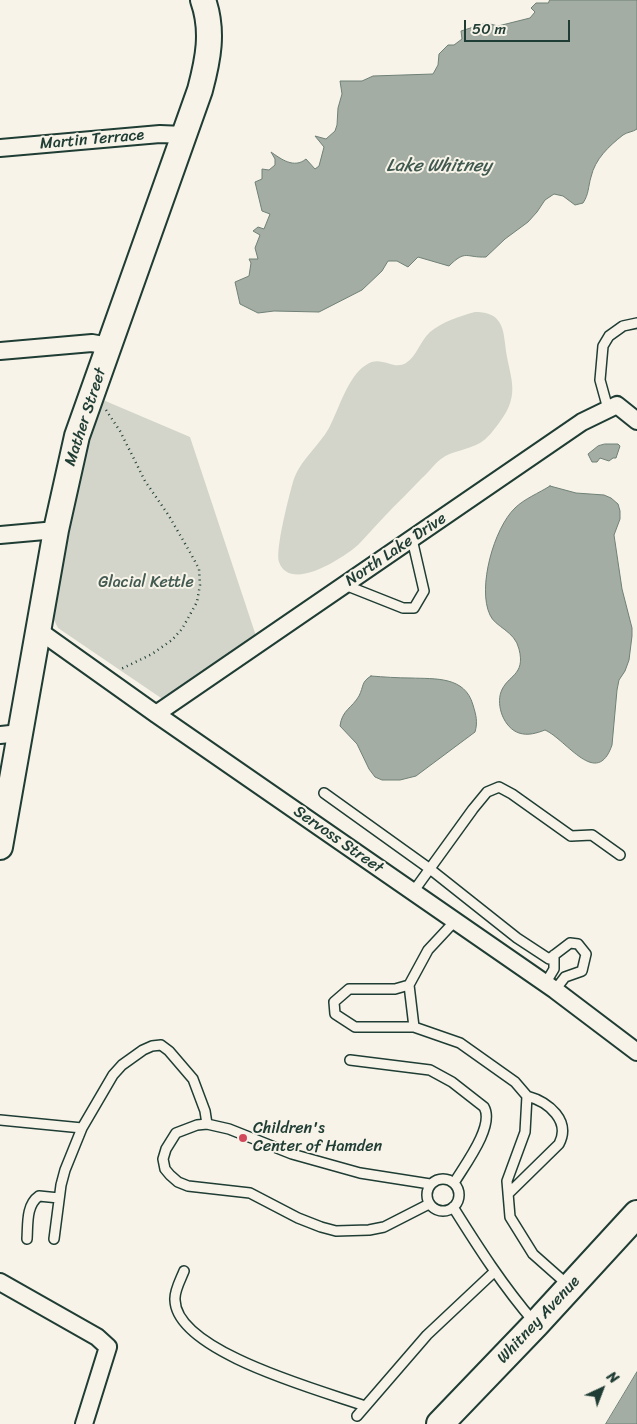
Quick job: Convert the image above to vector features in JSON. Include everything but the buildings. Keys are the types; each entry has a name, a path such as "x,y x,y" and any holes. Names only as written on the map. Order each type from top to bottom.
{"main road":[{"name":"Whitney Avenue","path":"440,1424 536,1324 637,1214"}],"street":[{"name":"Mather Street","path":"0,847 10,734 38,630 56,530 76,436 200,90 210,48 209,26 203,0"},
{"name":"Martin Terrace","path":"0,148 160,134 184,136"},
{"path":"0,351 92,343 109,346"},
{"path":"608,409 617,404 635,416"},
{"name":"North Lake Drive","path":"156,714 582,422 608,409"},
{"path":"0,535 56,530"},
{"name":"Servoss Street","path":"38,630 550,987 637,1052"},
{"path":"0,1282 97,1337 108,1347 84,1424"}],"lane":[{"path":"608,409 600,380 603,346 609,336 624,326 637,324"},
{"path":"345,585 403,608 414,608 424,591 412,539"},
{"path":"413,892 482,798 487,792 499,787 512,794 571,836 592,834 620,855"},
{"path":"324,793 430,869 516,938 549,959 570,942 578,944 586,954 582,971 566,976 550,987"},
{"path":"414,1028 409,986 428,950 455,921"},
{"path":"550,987 554,969 554,955"},
{"path":"409,986 395,989 349,988 334,1002 335,1014 355,1027 414,1028 460,1043 515,1082 527,1096 538,1099 555,1112 562,1125 564,1135 559,1144 508,1194"},
{"path":"54,1239 59,1198 65,1170 82,1128 113,1075 122,1065 143,1050 161,1045 181,1064 193,1079 205,1111 207,1124"},
{"path":"350,1060 430,1070 452,1082 484,1107 488,1113 486,1129 454,1183"},
{"path":"527,1096 525,1132 507,1181 510,1217 533,1254 570,1287"},
{"path":"0,1120 82,1128"},
{"path":"429,1204 384,1227 369,1230 336,1231 298,1218 250,1193 188,1186 178,1182 165,1169 163,1159 166,1149 176,1133 197,1125 207,1124 229,1130 292,1154 360,1173 430,1184"},
{"path":"440,1178 454,1183 459,1193 457,1203 453,1207 443,1211 429,1204 426,1194 430,1184 440,1178"},
{"path":"27,1239 31,1204 34,1200 39,1196 59,1198"},
{"path":"453,1207 494,1272 513,1298 536,1324"},
{"path":"184,1271 174,1300 179,1316 192,1331 216,1348 250,1366 365,1406"},
{"path":"357,1416 427,1335 494,1272"}],"path":[{"path":"91,395 115,423 145,481 188,548 199,569 200,584 197,602 182,629 172,640 152,654 120,669 110,681"}],"green space":[{"path":"483,312 494,316 503,329 512,393 506,412 499,423 488,437 480,443 445,456 438,461 351,551 317,570 305,574 294,574 285,571 279,562 278,556 283,523 293,482 304,460 325,435 354,377 371,362 377,361 396,365 406,363 435,328 463,315"},
{"name":"Glacial Kettle","path":"96,397 190,437 257,639 164,700 58,628 53,618 74,483"}],"water":[{"name":"Lake Whitney","path":"550,0 637,0 637,129 623,135 599,159 593,170 583,203 575,205 563,196 554,194 545,200 528,222 505,239 486,257 463,256 449,266 418,257 408,267 397,261 388,261 382,271 362,290 319,312 274,311 258,313 240,304 235,282 249,276 251,263 249,259 258,259 255,248 260,235 253,231 258,227 264,229 270,214 262,211 255,182 262,179 262,169 269,170 275,165 275,159 271,152 288,162 297,163 306,159 315,169 319,166 324,147 315,136 326,139 335,131 342,94 340,81 362,81 373,76 433,74 438,65 439,54 448,45 454,45 462,39 461,31 486,23 498,26 530,18 535,12 531,8 536,3 548,3"},
{"path":"618,444 620,446 616,458 609,461 600,458 597,462 592,462 588,454 598,446"},
{"path":"550,486 576,493 604,495 618,504 620,511 620,519 614,535 622,589 632,628 632,636 629,660 619,680 617,690 612,745 606,757 598,763 581,758 554,735 545,730 536,733 519,733 505,722 502,716 501,692 518,670 520,658 517,643 509,633 496,623 490,615 486,603 485,590 490,559 500,529 507,517 523,502"},
{"path":"371,676 439,679 456,684 469,696 473,705 476,719 475,732 416,776 400,780 382,780 375,777 357,744 340,726 343,716 359,696 364,682"},
{"path":"637,1372 637,1424 606,1424"}],"place":[{"name":"Children's Center of Hamden","path":"243,1138"}]}
